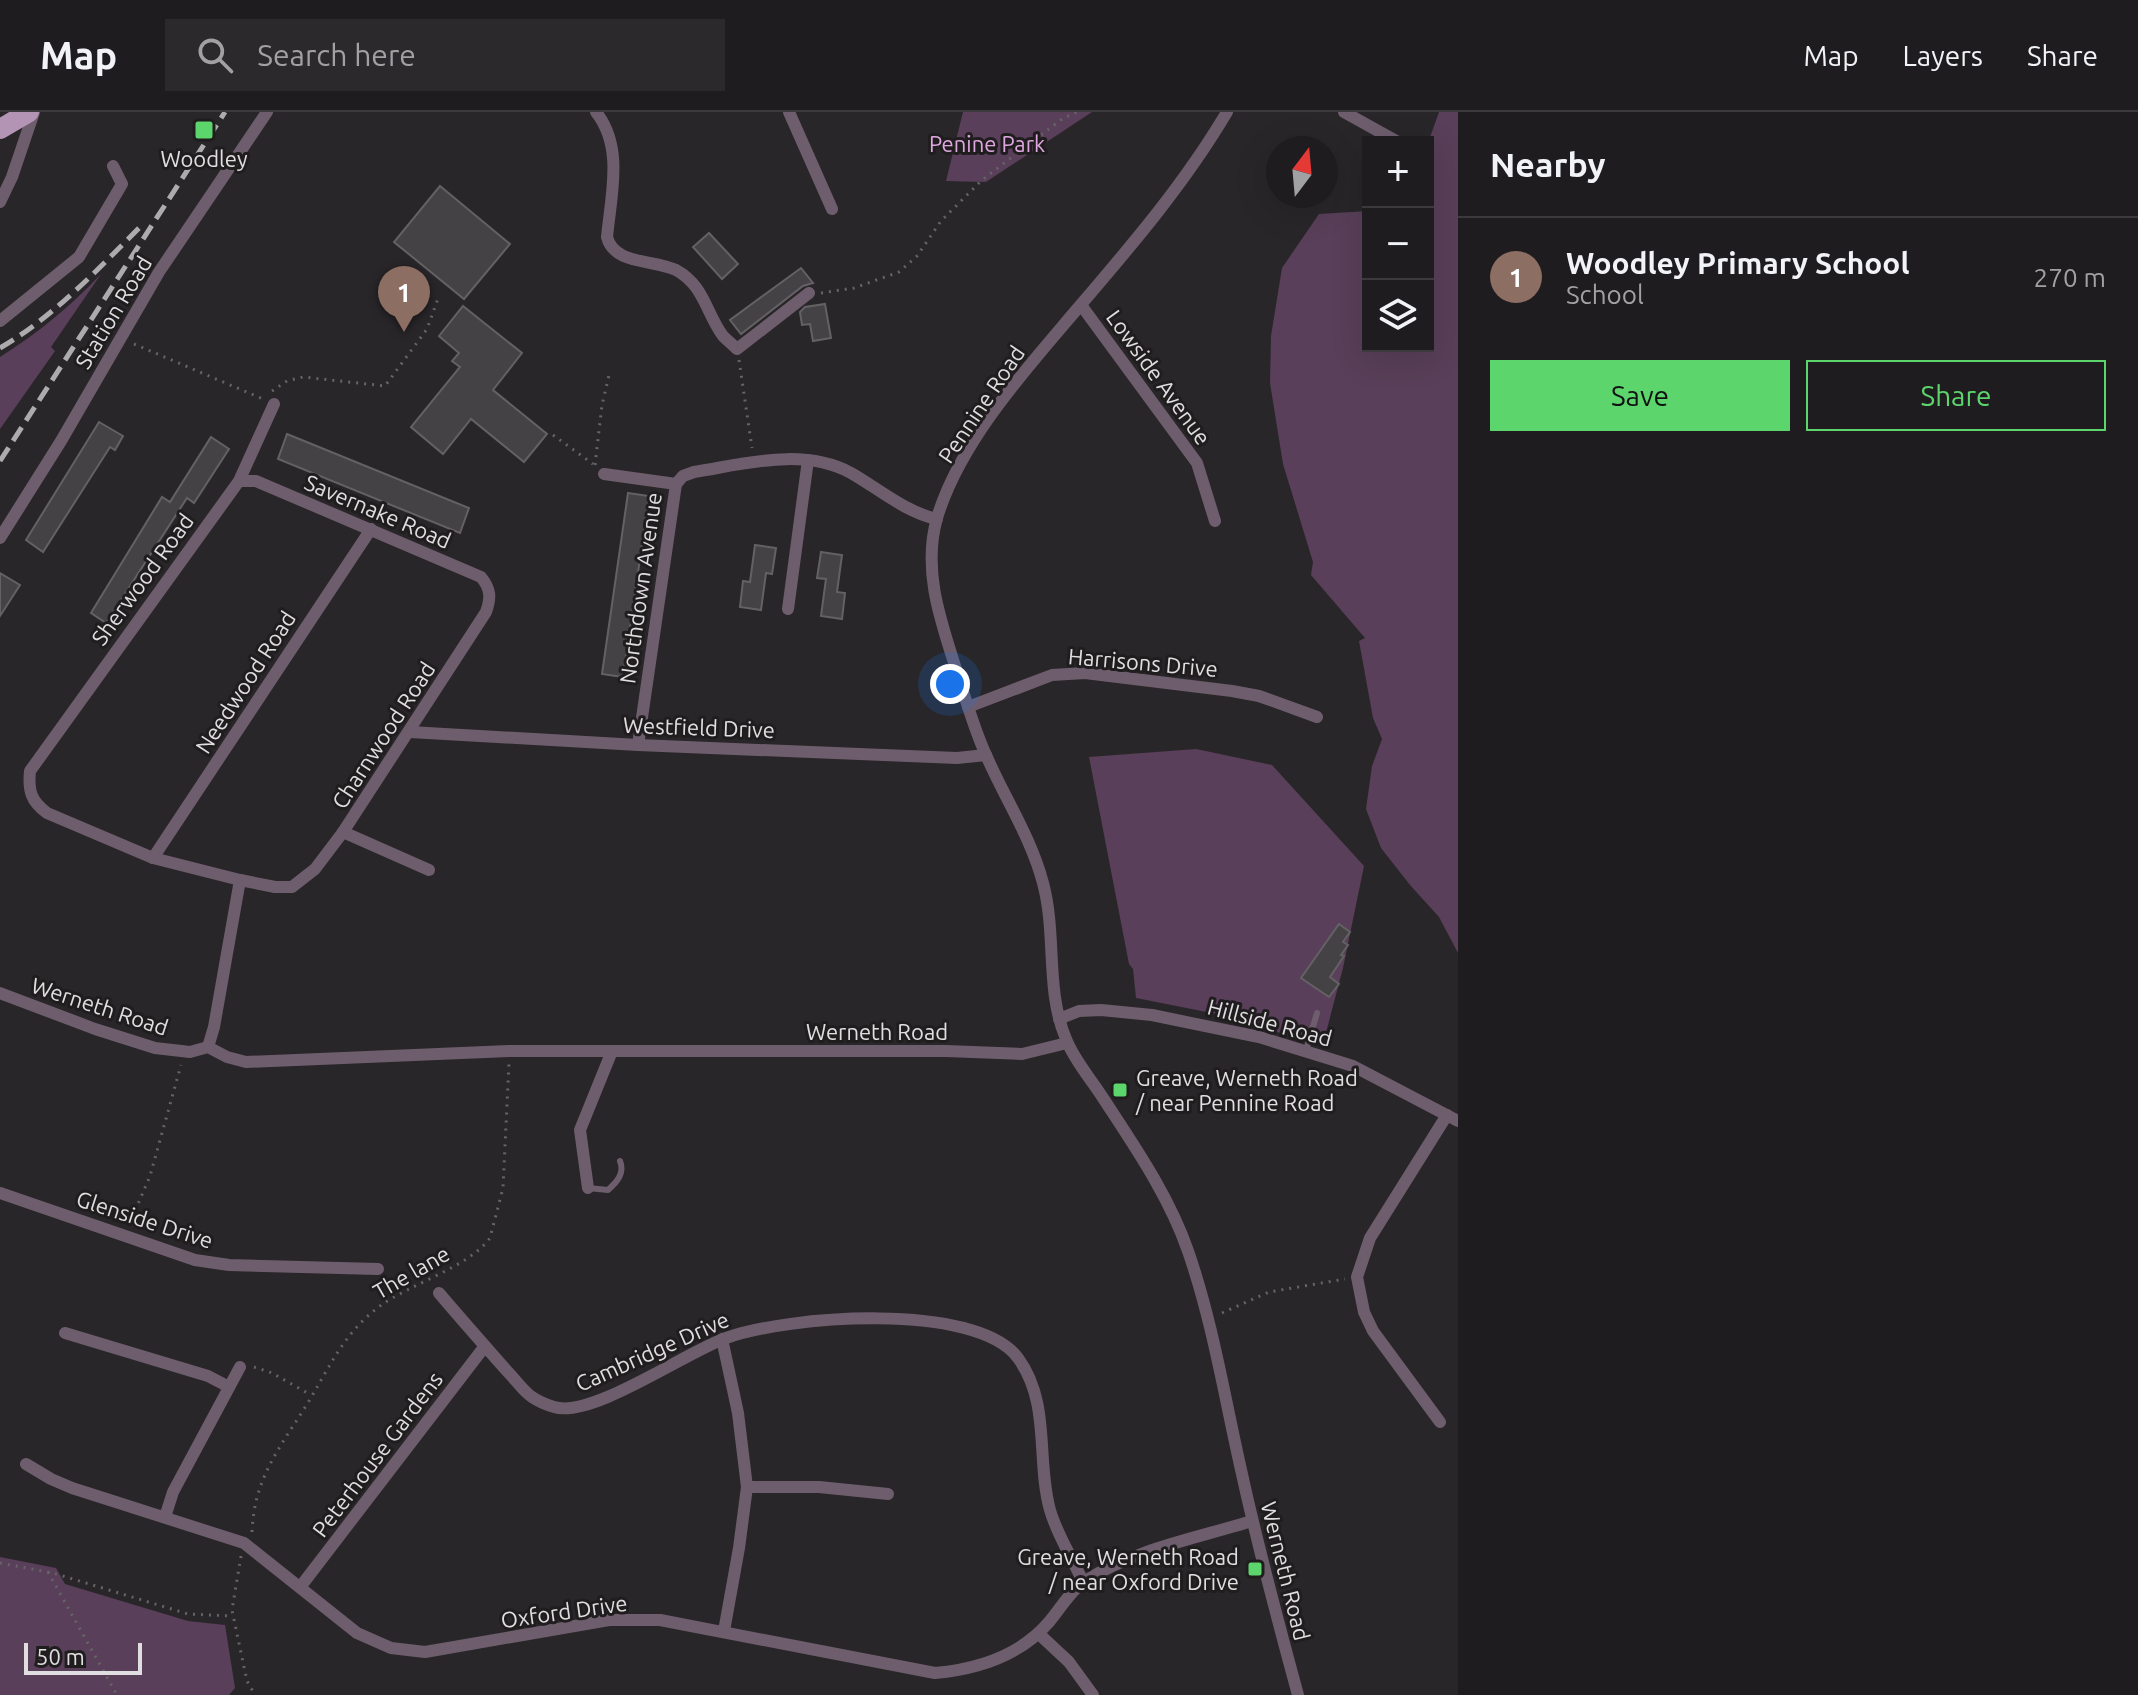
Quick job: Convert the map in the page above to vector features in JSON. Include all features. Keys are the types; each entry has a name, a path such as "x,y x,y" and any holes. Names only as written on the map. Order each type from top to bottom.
{"main road":[{"path":"0,129 31,112"}],"street":[{"path":"0,202 12,177 31,112"},
{"name":"Station Road","path":"0,538 61,441 159,272 267,112"},
{"path":"596,112 604,122 614,153 607,237 609,248 618,254 675,270 688,279 698,288 723,336 737,349 809,293"},
{"path":"789,112 832,209"},
{"name":"Pennine Road","path":"1067,1043 1052,978 1048,904 1043,881 1025,832 986,755 968,707 943,628 931,574 931,548 937,519 958,470 1000,402 1186,176 1227,112"},
{"path":"1344,112 1387,136"},
{"path":"0,321 79,257 122,184 113,166"},
{"name":"Lowside Avenue","path":"1081,305 1197,463 1215,521"},
{"name":"Sherwood Road","path":"153,858 47,813 36,804 28,789 30,771 239,481 274,404"},
{"path":"788,609 808,460"},
{"path":"600,469 676,484 683,476 694,472 754,462 808,460 849,472 910,510 937,519"},
{"name":"Savernake Road","path":"239,481 256,481 481,577 490,594"},
{"name":"Northdown Avenue","path":"638,745 676,484"},
{"name":"Needwood Road","path":"153,858 371,529"},
{"name":"Charnwood Road","path":"240,880 292,887 315,869 410,732 486,612 490,594"},
{"name":"Harrisons Drive","path":"968,707 1052,675 1085,673 1259,696 1317,717"},
{"name":"Westfield Drive","path":"410,732 957,758 986,755"},
{"path":"343,832 429,870"},
{"path":"153,858 240,880 208,1047"},
{"name":"Werneth Road","path":"0,993 155,1048 182,1052 208,1047 246,1062 509,1051 1022,1054 1067,1043 1146,1163 1172,1210 1190,1256 1208,1320 1252,1521 1298,1695"},
{"name":"Hillside Road","path":"1059,1019 1079,1011 1101,1010 1152,1015 1306,1050 1353,1066 1452,1118"},
{"path":"588,1188 580,1130 612,1051"},
{"path":"1440,1422 1373,1331 1364,1312 1357,1277 1370,1238 1452,1118"},
{"name":"Glenside Drive","path":"0,1193 195,1260 229,1265 378,1269"},
{"name":"Cambridge Drive","path":"439,1293 531,1397 557,1408 588,1406 722,1339 748,1330 878,1317 932,1321 998,1339 1018,1358 1036,1397 1044,1437 1043,1467 1051,1511 1083,1582"},
{"path":"65,1333 208,1376 229,1387"},
{"path":"722,1339 738,1413 747,1487 724,1631"},
{"name":"Peterhouse Gardens","path":"301,1586 485,1346"},
{"path":"165,1517 173,1492 240,1367"},
{"name":"Oxford Drive","path":"26,1464 72,1488 244,1543 357,1633 391,1648 425,1652 609,1620 660,1620 935,1673 966,1670 993,1662 1039,1634 1083,1582 1142,1554 1252,1521"},
{"path":"747,1487 819,1487 888,1494"},
{"path":"1039,1634 1069,1662 1093,1695"}],"lane":[{"path":"1306,1050 1317,1013"},
{"path":"588,1188 608,1190 618,1182 623,1167 620,1161"}],"path":[{"path":"809,293 854,288 899,272 917,256 941,221 982,180 1062,119 1077,112"},
{"path":"130,342 266,401 278,385 295,378 385,386 427,329 439,296"},
{"path":"737,349 754,462"},
{"path":"553,435 600,469 602,405 610,371"},
{"name":"The lane","path":"255,1695 247,1681 232,1610 244,1543 252,1533 264,1473 333,1355 379,1307 464,1259 490,1238 503,1188 509,1051"},
{"path":"123,1235 150,1176 180,1072 182,1052"},
{"path":"1208,1320 1269,1292 1357,1277"},
{"path":"240,1367 259,1368 272,1373 311,1395"},
{"path":"0,1563 48,1572 188,1614 233,1616"},
{"path":"48,1572 117,1695"}],"green space":[{"name":"Penine Park","path":"963,112 1092,112 986,182 946,181"},
{"path":"1439,112 1458,112 1458,953 1439,917 1381,848 1366,809 1372,766 1382,739 1373,718 1359,641 1365,638 1311,575 1313,562 1283,464 1270,383 1271,336 1282,268 1319,214 1362,211 1362,352 1434,352 1434,136 1430,136"},
{"path":"101,274 51,347 55,351 0,429 0,357 54,318"},
{"path":"1196,749 1272,765 1364,866 1343,968 1323,1044 1232,1017 1136,998 1133,969 1129,964 1089,757"},
{"path":"0,1557 56,1568 65,1584 188,1621 225,1625 235,1688 229,1695 0,1695"}],"building":[{"path":"440,186 510,244 464,299 394,242"},
{"path":"709,233 738,264 722,279 693,247"},
{"path":"801,268 813,283 803,286 741,334 730,320"},
{"path":"825,304 831,338 813,341 810,324 802,325 800,312 805,307"},
{"path":"463,306 522,353 493,390 547,434 524,462 471,419 443,454 411,427 460,367 452,361 459,353 439,336"},
{"path":"99,422 123,436 115,450 110,447 43,552 26,540"},
{"path":"287,434 469,508 460,533 278,459"},
{"path":"211,437 229,449 194,503 187,498 106,623 91,613 162,497 170,502"},
{"path":"628,493 649,496 623,677 602,674"},
{"path":"755,545 776,548 772,574 766,573 761,610 740,607 743,581 750,582"},
{"path":"821,552 842,555 837,592 845,593 842,619 821,616 826,579 817,578"},
{"path":"0,573 20,585 0,616"},
{"path":"1339,924 1350,932 1343,942 1348,945 1341,955 1344,956 1330,977 1339,984 1329,997 1301,978"}],"railway":[{"path":"0,461 225,112"},
{"path":"0,348 58,306 144,223"}],"place":[{"name":"Woodley","path":"204,130"},
{"name":"Woodley Primary School","path":"404,332"},
{"name":"Greave, Werneth Road / near Pennine Road","path":"1120,1090"},
{"name":"Greave, Werneth Road / near Oxford Drive","path":"1255,1569"}]}
